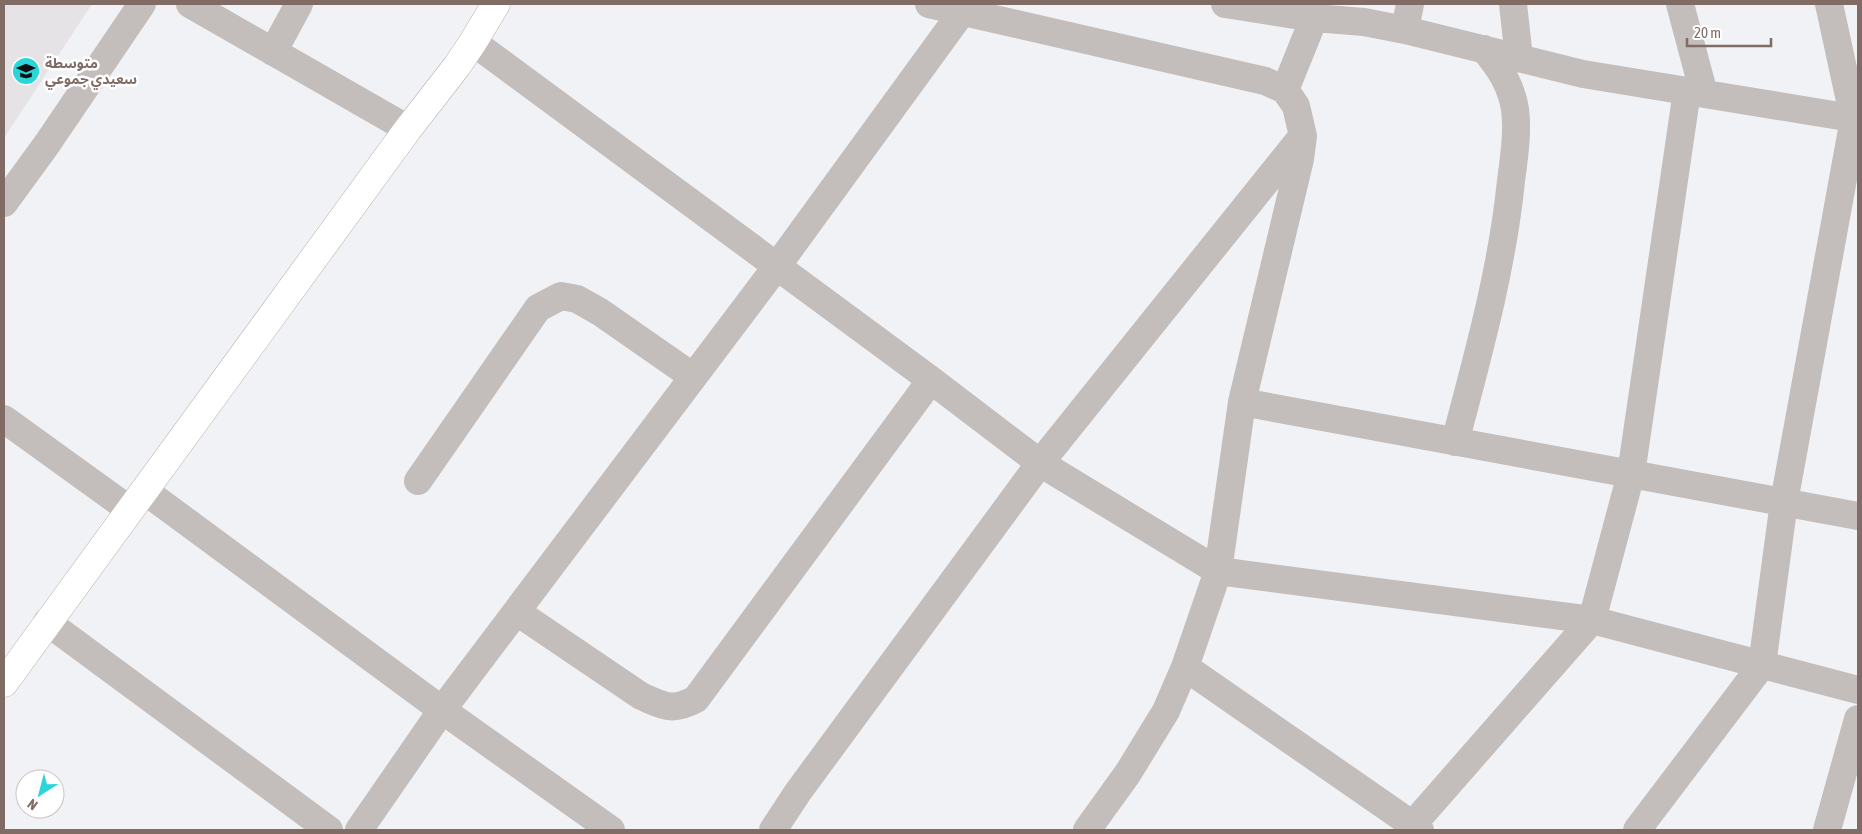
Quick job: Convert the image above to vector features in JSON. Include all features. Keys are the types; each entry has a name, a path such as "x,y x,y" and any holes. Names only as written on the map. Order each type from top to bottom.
{"main road":[{"path":"4,683 408,129 457,66 496,4"}],"street":[{"path":"4,203 47,144 142,4"},
{"path":"190,4 408,129"},
{"path":"273,52 298,4"},
{"path":"929,4 1265,82 1285,90 1296,106 1303,136 1300,159 1242,402 1218,572 1185,667 1166,711 1128,773 1087,830"},
{"path":"1225,4 1314,18 1364,22 1405,30 1583,74 1856,119"},
{"path":"1405,30 1410,4"},
{"path":"1513,4 1519,58"},
{"path":"1185,667 1414,828 1592,620 1631,474 1695,92 1680,4"},
{"path":"1637,830 1762,665 1784,502 1856,119 1829,4"},
{"path":"359,830 442,710 776,266 962,12"},
{"path":"1285,90 1314,18"},
{"path":"473,42 931,380 1040,463 1218,572 1592,620 1858,690"},
{"path":"1455,442 1490,309 1503,243 1515,147 1515,110 1508,83 1498,66 1484,49"},
{"path":"772,830 1040,463 1303,136"},
{"path":"418,481 538,308 561,296 577,299 600,312 692,376"},
{"path":"517,612 641,696 663,706 682,707 696,699 931,380"},
{"path":"1242,402 1858,516"},
{"path":"4,419 137,500 442,710 611,830"},
{"path":"47,622 329,830"},
{"path":"1827,830 1848,794 1858,719"}],"shaded area":[{"name":"متوسطة سعيدي جموعي","path":"4,4 92,4 4,138"}],"place":[{"name":"متوسطة سعيدي جموعي","path":"26,71"}]}
